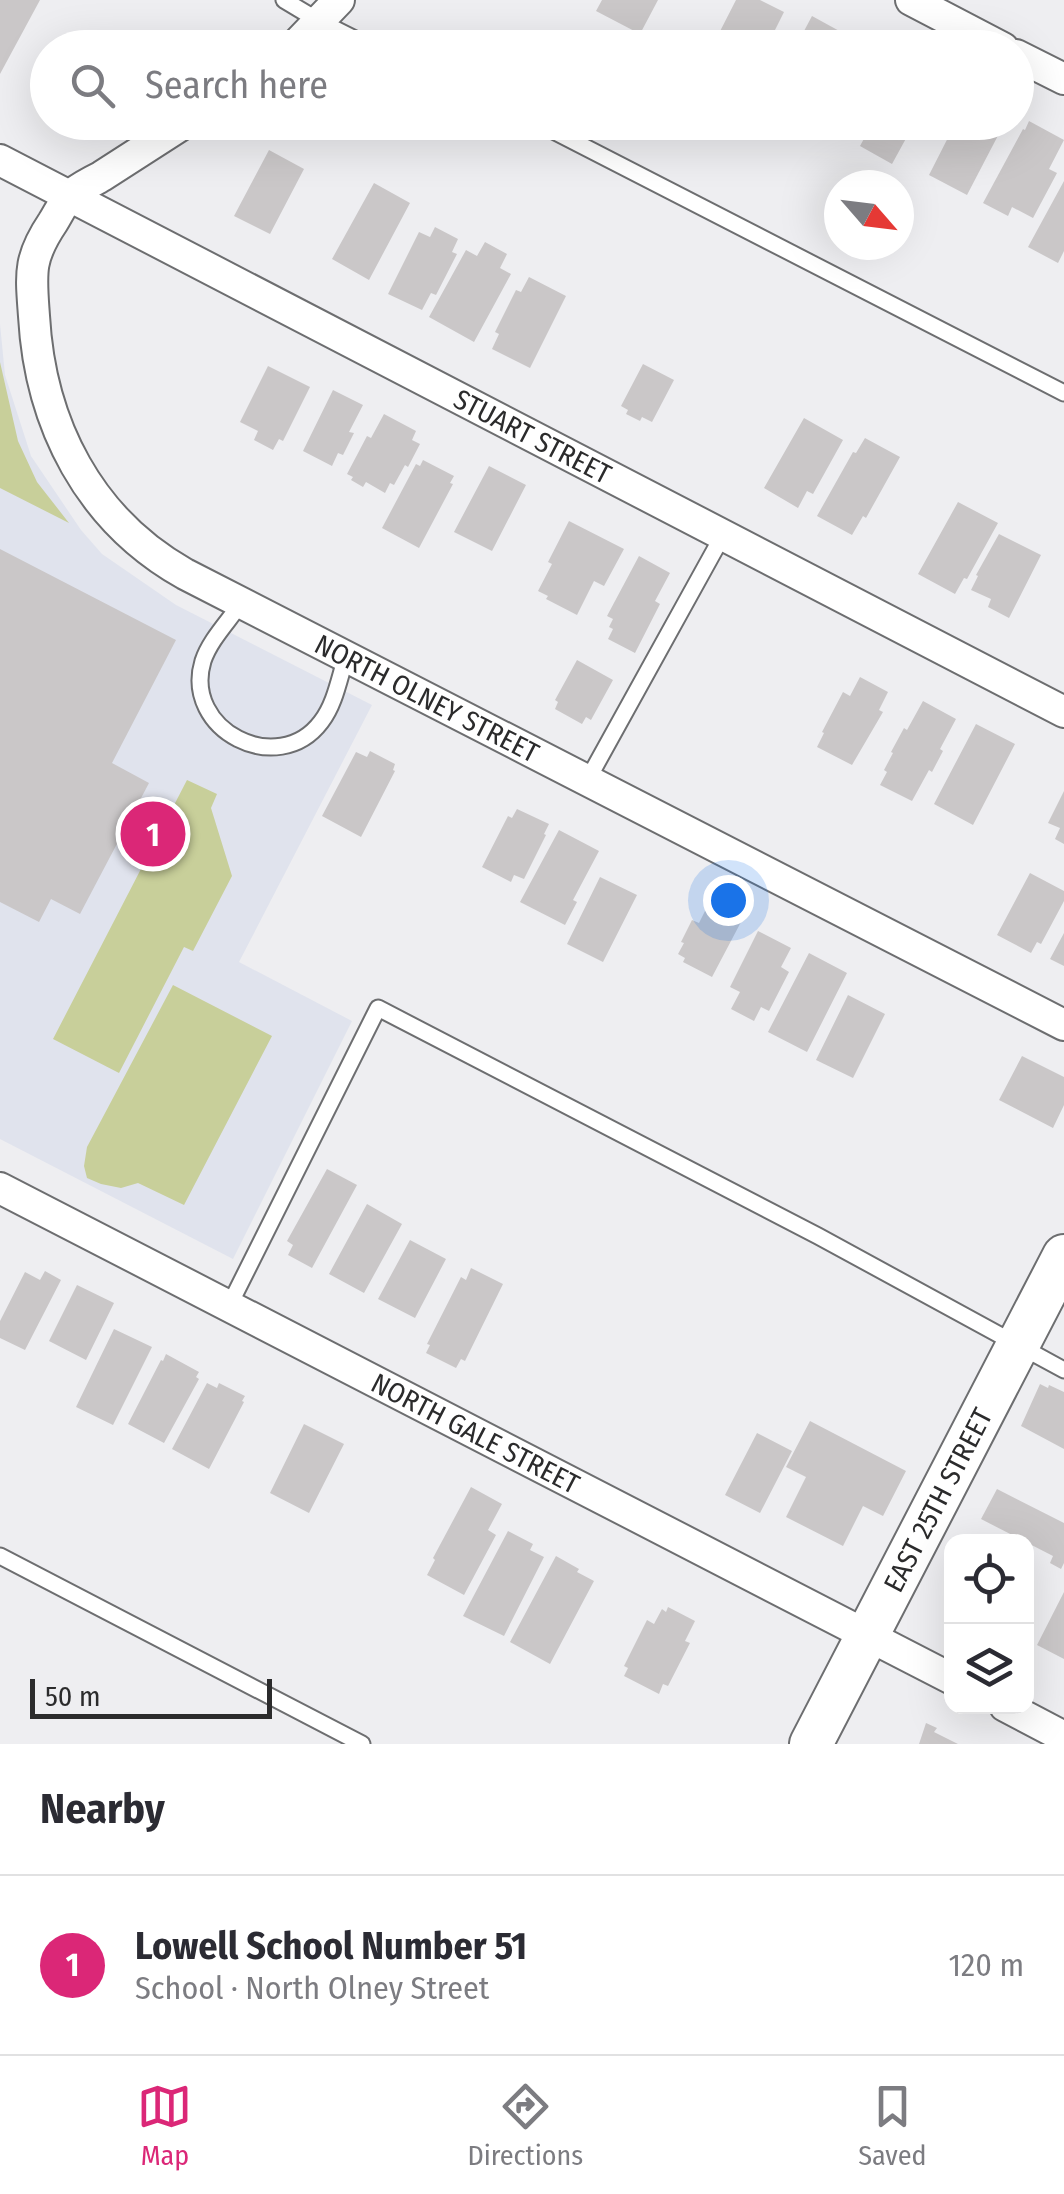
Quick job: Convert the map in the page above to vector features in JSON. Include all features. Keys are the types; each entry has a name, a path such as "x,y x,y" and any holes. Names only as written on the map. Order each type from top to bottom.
{"street":[{"path":"911,0 968,30"},
{"path":"310,30 329,10"},
{"path":"1034,63 1064,79"},
{"path":"70,196 158,140"},
{"name":"STUART STREET","path":"0,160 1064,712"},
{"name":"NORTH OLNEY STREET","path":"70,196 40,242 31,271 38,361 56,426 81,476 128,533 169,565 241,603 1064,1026"},
{"name":"NORTH GALE STREET","path":"0,1188 944,1675"},
{"name":"EAST 25TH STREET","path":"811,1744 1064,1256"},
{"path":"1018,1714 1063,1741"}],"lane":[{"path":"284,0 329,10 352,30"},
{"path":"571,140 1064,394"},
{"path":"587,781 722,535"},
{"path":"241,603 210,644 202,665 200,687 207,709 219,727 237,740 257,747 280,748 300,740 318,726 331,707 346,658"},
{"path":"228,1308 378,1008 818,1236 1064,1370"},
{"path":"0,1556 362,1744"}],"shaded area":[{"path":"0,324 5,375 31,456 102,554 176,605 372,705 239,962 352,1021 233,1259 0,1139"}],"green space":[{"path":"0,362 18,441 37,482 69,523 0,488"},
{"path":"187,780 217,794 211,808 232,876 193,951 184,947 119,1073 53,1039"},
{"path":"173,985 272,1036 184,1205 138,1183 121,1188 101,1184 87,1178 84,1166 87,1147"}],"building":[{"path":"0,0 40,0 0,74"},
{"path":"602,0 658,0 642,30 632,30 596,11"},
{"path":"736,0 760,0 784,12 775,30 721,30"},
{"path":"812,16 838,30 805,30"},
{"path":"1034,124 1064,140 1049,169 1057,173 1033,218 1012,207 1008,216 983,203 1017,140 1034,140"},
{"path":"863,140 905,140 892,164 860,146"},
{"path":"947,140 996,140 967,195 929,175"},
{"path":"269,150 304,169 270,234 234,216"},
{"path":"1064,181 1064,251 1058,263 1028,247"},
{"path":"374,183 410,203 369,280 332,259"},
{"path":"435,227 458,239 452,252 457,254 436,295 431,293 422,310 388,294 419,232 430,237"},
{"path":"485,242 507,254 500,268 511,274 474,342 429,317 466,250 477,256"},
{"path":"529,277 566,296 530,368 492,349 499,334 495,332 516,290 521,292"},
{"path":"643,364 674,380 652,422 626,414 628,410 621,406"},
{"path":"268,366 310,387 283,441 279,439 273,450 254,440 258,431 240,422"},
{"path":"333,390 363,405 343,455 338,453 332,466 303,451"},
{"path":"384,414 416,431 412,440 420,444 408,467 405,465 385,493 366,482 363,487 347,474"},
{"path":"804,418 843,440 813,494 807,491 798,508 764,488"},
{"path":"865,438 900,457 866,518 863,516 852,535 817,516"},
{"path":"423,460 454,476 419,548 382,528 416,464 420,466"},
{"path":"489,466 526,485 492,551 454,532"},
{"path":"958,502 998,523 955,594 918,574"},
{"path":"569,521 624,549 604,586 594,581 577,615 538,591"},
{"path":"999,534 1041,555 1009,618 988,607 991,599 971,590"},
{"path":"0,549 176,640 112,763 149,783 80,914 51,899 39,922 0,902"},
{"path":"639,556 670,573 655,601 660,604 635,653 608,639 613,619 607,616"},
{"path":"577,660 613,680 591,720 586,717 582,724 555,709 555,700"},
{"path":"860,677 888,692 879,710 883,712 852,765 817,747 843,692 850,696"},
{"path":"923,701 956,719 932,772 929,770 912,801 880,785 891,752"},
{"path":"976,724 1015,744 973,825 934,804"},
{"path":"370,751 395,764 395,771 361,837 322,816 356,752 367,757"},
{"path":"1064,791 1064,844 1055,839 1060,828 1048,823"},
{"path":"517,809 549,824 524,879 514,875 511,882 482,867 508,816 512,818"},
{"path":"559,830 599,851 573,900 577,902 565,925 520,902"},
{"path":"1030,873 1064,891 1064,901 1041,944 1037,942 1031,953 997,935"},
{"path":"600,877 637,895 603,962 567,944"},
{"path":"708,905 741,922 712,977 683,962 685,958 678,954 692,920 699,923"},
{"path":"758,931 791,948 781,967 789,972 769,1011 761,1007 754,1021 731,1009 740,992 730,987"},
{"path":"1064,933 1064,966 1050,959"},
{"path":"809,953 847,973 807,1052 768,1032"},
{"path":"848,995 885,1014 853,1078 816,1060"},
{"path":"1022,1056 1064,1077 1064,1105 1053,1128 999,1100"},
{"path":"327,1169 357,1185 312,1268 288,1255 293,1245 287,1241"},
{"path":"367,1204 402,1224 364,1293 329,1274"},
{"path":"410,1240 446,1259 415,1318 378,1299"},
{"path":"471,1268 503,1284 465,1361 461,1359 456,1368 426,1353 430,1345 427,1344 461,1277 466,1280"},
{"path":"45,1271 61,1280 25,1350 0,1338 0,1321 25,1272 40,1280"},
{"path":"77,1285 114,1303 86,1360 49,1341"},
{"path":"114,1329 152,1347 113,1425 76,1407"},
{"path":"166,1354 199,1372 199,1379 164,1443 128,1424"},
{"path":"207,1383 217,1388 219,1383 245,1396 209,1469 172,1449"},
{"path":"1040,1384 1064,1392 1064,1449 1021,1426"},
{"path":"810,1421 906,1471 883,1516 863,1506 843,1546 786,1517 806,1477 786,1467"},
{"path":"304,1424 344,1444 309,1513 270,1493"},
{"path":"757,1433 792,1451 760,1513 725,1495"},
{"path":"471,1487 502,1504 488,1530 496,1535 464,1595 427,1575"},
{"path":"997,1489 1064,1523 1061,1569 1050,1563 1053,1556 1034,1546 1034,1534 1010,1534 981,1519"},
{"path":"508,1531 533,1544 530,1550 544,1557 504,1636 463,1616"},
{"path":"556,1556 594,1581 550,1664 510,1642"},
{"path":"1064,1592 1064,1659 1037,1645"},
{"path":"668,1607 695,1621 685,1641 690,1643 668,1686 663,1684 659,1694 624,1676 628,1668 624,1666 647,1620 654,1624 662,1609 666,1612"},
{"path":"926,1723 937,1728 934,1732 958,1744 919,1744"}],"place":[{"name":"Lowell School Number 51","path":"153,834"}]}
